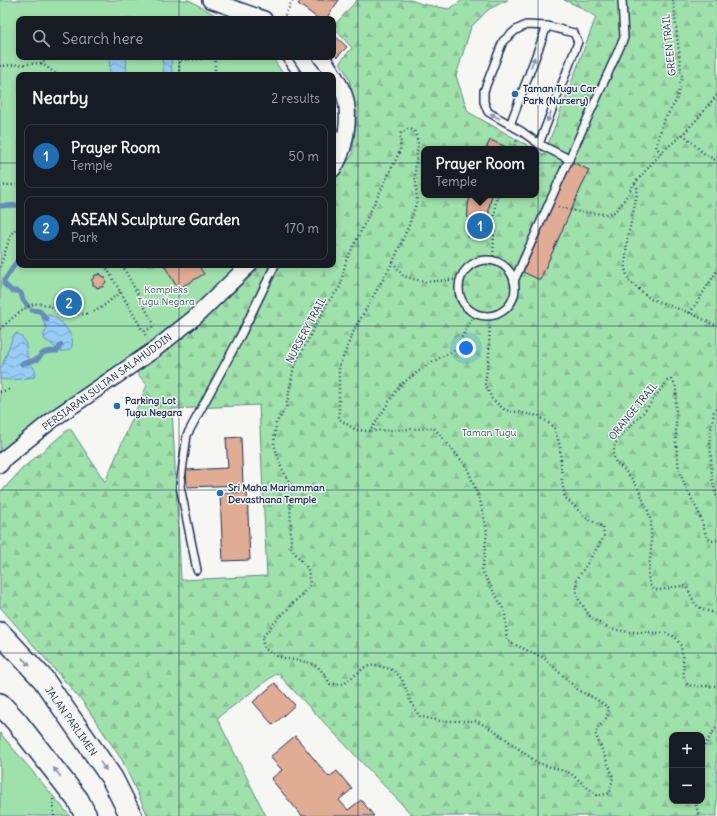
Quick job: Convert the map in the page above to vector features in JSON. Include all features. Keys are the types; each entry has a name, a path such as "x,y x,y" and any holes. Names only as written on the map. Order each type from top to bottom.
{"street":[{"path":"210,0 254,16"},
{"path":"324,60 332,72"},
{"path":"336,80 345,97 347,116 344,148 336,163"},
{"name":"PERSIARAN SULTAN SALAHUDDIN","path":"0,465 6,458 56,417 154,350 194,318 246,268"},
{"name":"JALAN PARLIMEN","path":"0,633 43,679 112,778 131,816"},
{"path":"0,704 16,721 78,800 86,816"}],"lane":[{"path":"514,281 624,38 622,0"},
{"path":"539,144 578,42 574,33 547,26 526,25 509,35 503,41 484,91 484,102 488,112 539,144 569,159"},
{"path":"510,125 547,26"},
{"path":"288,60 296,72"},
{"path":"336,136 344,148"},
{"path":"493,260 500,263 512,274 514,281 515,289 510,304 505,310 498,314 482,316 475,313 468,308 460,295 461,279 470,266 481,261 493,260"},
{"path":"196,570 180,486 187,436 242,333 274,268"}],"path":[{"path":"285,16 293,0"},
{"name":"GREEN TRAIL","path":"661,153 656,147 662,122 676,101 682,78 673,0"},
{"path":"0,66 41,63 46,60"},
{"path":"179,72 181,60"},
{"path":"215,60 216,72"},
{"path":"41,63 54,72"},
{"path":"550,203 561,208 580,212 605,214 614,212 621,205 634,184 661,153 684,134 717,95"},
{"name":"NURSERY TRAIL","path":"408,129 414,130 418,141 415,171 417,201 409,225 393,262 354,330 339,367 339,418 356,430 370,431 434,428 467,467 481,504 487,532 482,572 505,612 508,641 544,658 578,690 596,699 608,708 607,717 595,733 613,776 610,794 598,796 570,773 538,763 495,731 476,721 440,721 419,716 410,700 402,679 393,670 376,665 365,667 344,684 330,684 326,676 318,667 309,663 278,657 264,648 262,638 273,623 293,605 310,585 308,569 291,548 290,483 281,467 274,444 276,423 286,408 294,366 328,302 340,287 346,261 400,151 401,133 408,129"},
{"path":"684,134 703,153 717,161"},
{"path":"634,184 638,189 627,242 625,269 629,281 651,299 690,313 717,326"},
{"path":"0,187 6,185 16,185"},
{"path":"493,260 496,198"},
{"path":"0,267 11,234 16,229"},
{"path":"393,262 403,276 425,282 461,279"},
{"path":"107,268 154,350"},
{"path":"124,268 155,326 144,332"},
{"path":"690,313 717,271"},
{"path":"0,329 14,316 34,304 47,305 65,312 91,314 101,308 120,292"},
{"path":"370,431 400,385 430,363 455,350 475,313"},
{"path":"490,316 489,355 485,384 492,399 505,410 539,416 554,427 560,446 564,497 586,518 603,527 604,536 576,581 577,597 591,618 610,629 630,632 666,633 675,637 681,646 684,678 687,684 692,686 717,686"},
{"name":"ORANGE TRAIL","path":"717,540 712,541 706,538 698,513 679,470 676,443 676,389 675,384 671,380 667,381 644,412 620,437 615,444 613,454 616,463 623,468 637,486 648,511 651,522 651,551 648,576 650,585 655,590 663,591 681,585 687,587 695,604 702,609 717,614"},
{"path":"0,392 12,389"},
{"path":"717,409 714,412 710,435 712,478 717,498"},
{"path":"705,744 717,726"},
{"path":"696,804 699,816"}],"green space":[{"name":"Kompleks Tugu Negara","path":"0,0 189,0 217,16 16,16 16,60 274,60 282,72 16,72 16,268 238,268 159,341 0,457"},
{"name":"Taman Tugu","path":"357,0 410,0 449,9 463,0 508,0 489,9 471,27 456,76 468,112 529,146 421,146 421,198 539,198 539,152 544,155 596,17 580,7 564,0 717,0 717,816 413,816 277,673 217,718 266,816 148,816 122,760 83,702 0,607 0,493 23,468 70,428 105,482 147,385 137,373 206,318 260,268 336,268 336,179 352,155 357,114 349,79 340,62 352,48 336,30 336,24","holes":["259,405 267,576 181,580 172,409"]},
{"path":"0,733 70,816 0,816"}],"water":[{"path":"109,60 126,60 127,72 110,72"},
{"path":"162,60 171,60 172,72 164,72"},
{"path":"45,314 53,316 60,321 70,335 73,342 71,347 66,351 57,351 53,345 44,339 44,334 47,329 42,318"},
{"path":"17,333 25,342 28,359 36,373 34,377 13,380 0,379 0,368 13,336"}],"building":[{"path":"301,0 339,0 328,16 315,16 298,4"},
{"path":"336,37 347,47 337,57 336,56"},
{"path":"490,140 504,146 487,146"},
{"path":"572,162 589,170 540,280 523,272"},
{"path":"469,198 491,198 489,207 489,237 467,237"},
{"path":"166,268 200,268 204,274 178,289"},
{"path":"100,273 105,277 106,282 103,287 97,288 93,285 91,280 95,275"},
{"path":"241,437 243,485 187,487 186,470 228,468 226,438"},
{"path":"247,492 250,560 223,561 220,493"},
{"path":"275,683 295,705 273,725 253,702"},
{"path":"295,736 329,777 337,771 352,789 339,800 348,810 361,800 374,816 302,816 271,779 282,770 270,757"}],"waterway":[{"path":"0,206 16,205"},
{"path":"16,263 4,281 4,284 12,291 21,293 23,300 28,306"},
{"path":"32,310 40,311 47,320"},
{"path":"22,364 38,359 46,352 57,351 61,345"}],"place":[{"name":"Taman Tugu Car Park (Nursery)","path":"515,94"},
{"name":"Prayer Room","path":"480,226"},
{"name":"ASEAN Sculpture Garden","path":"69,303"},
{"name":"Parking Lot Tugu Negara","path":"117,406"},
{"name":"Sri Maha Mariamman Devasthana Temple","path":"220,493"}]}
